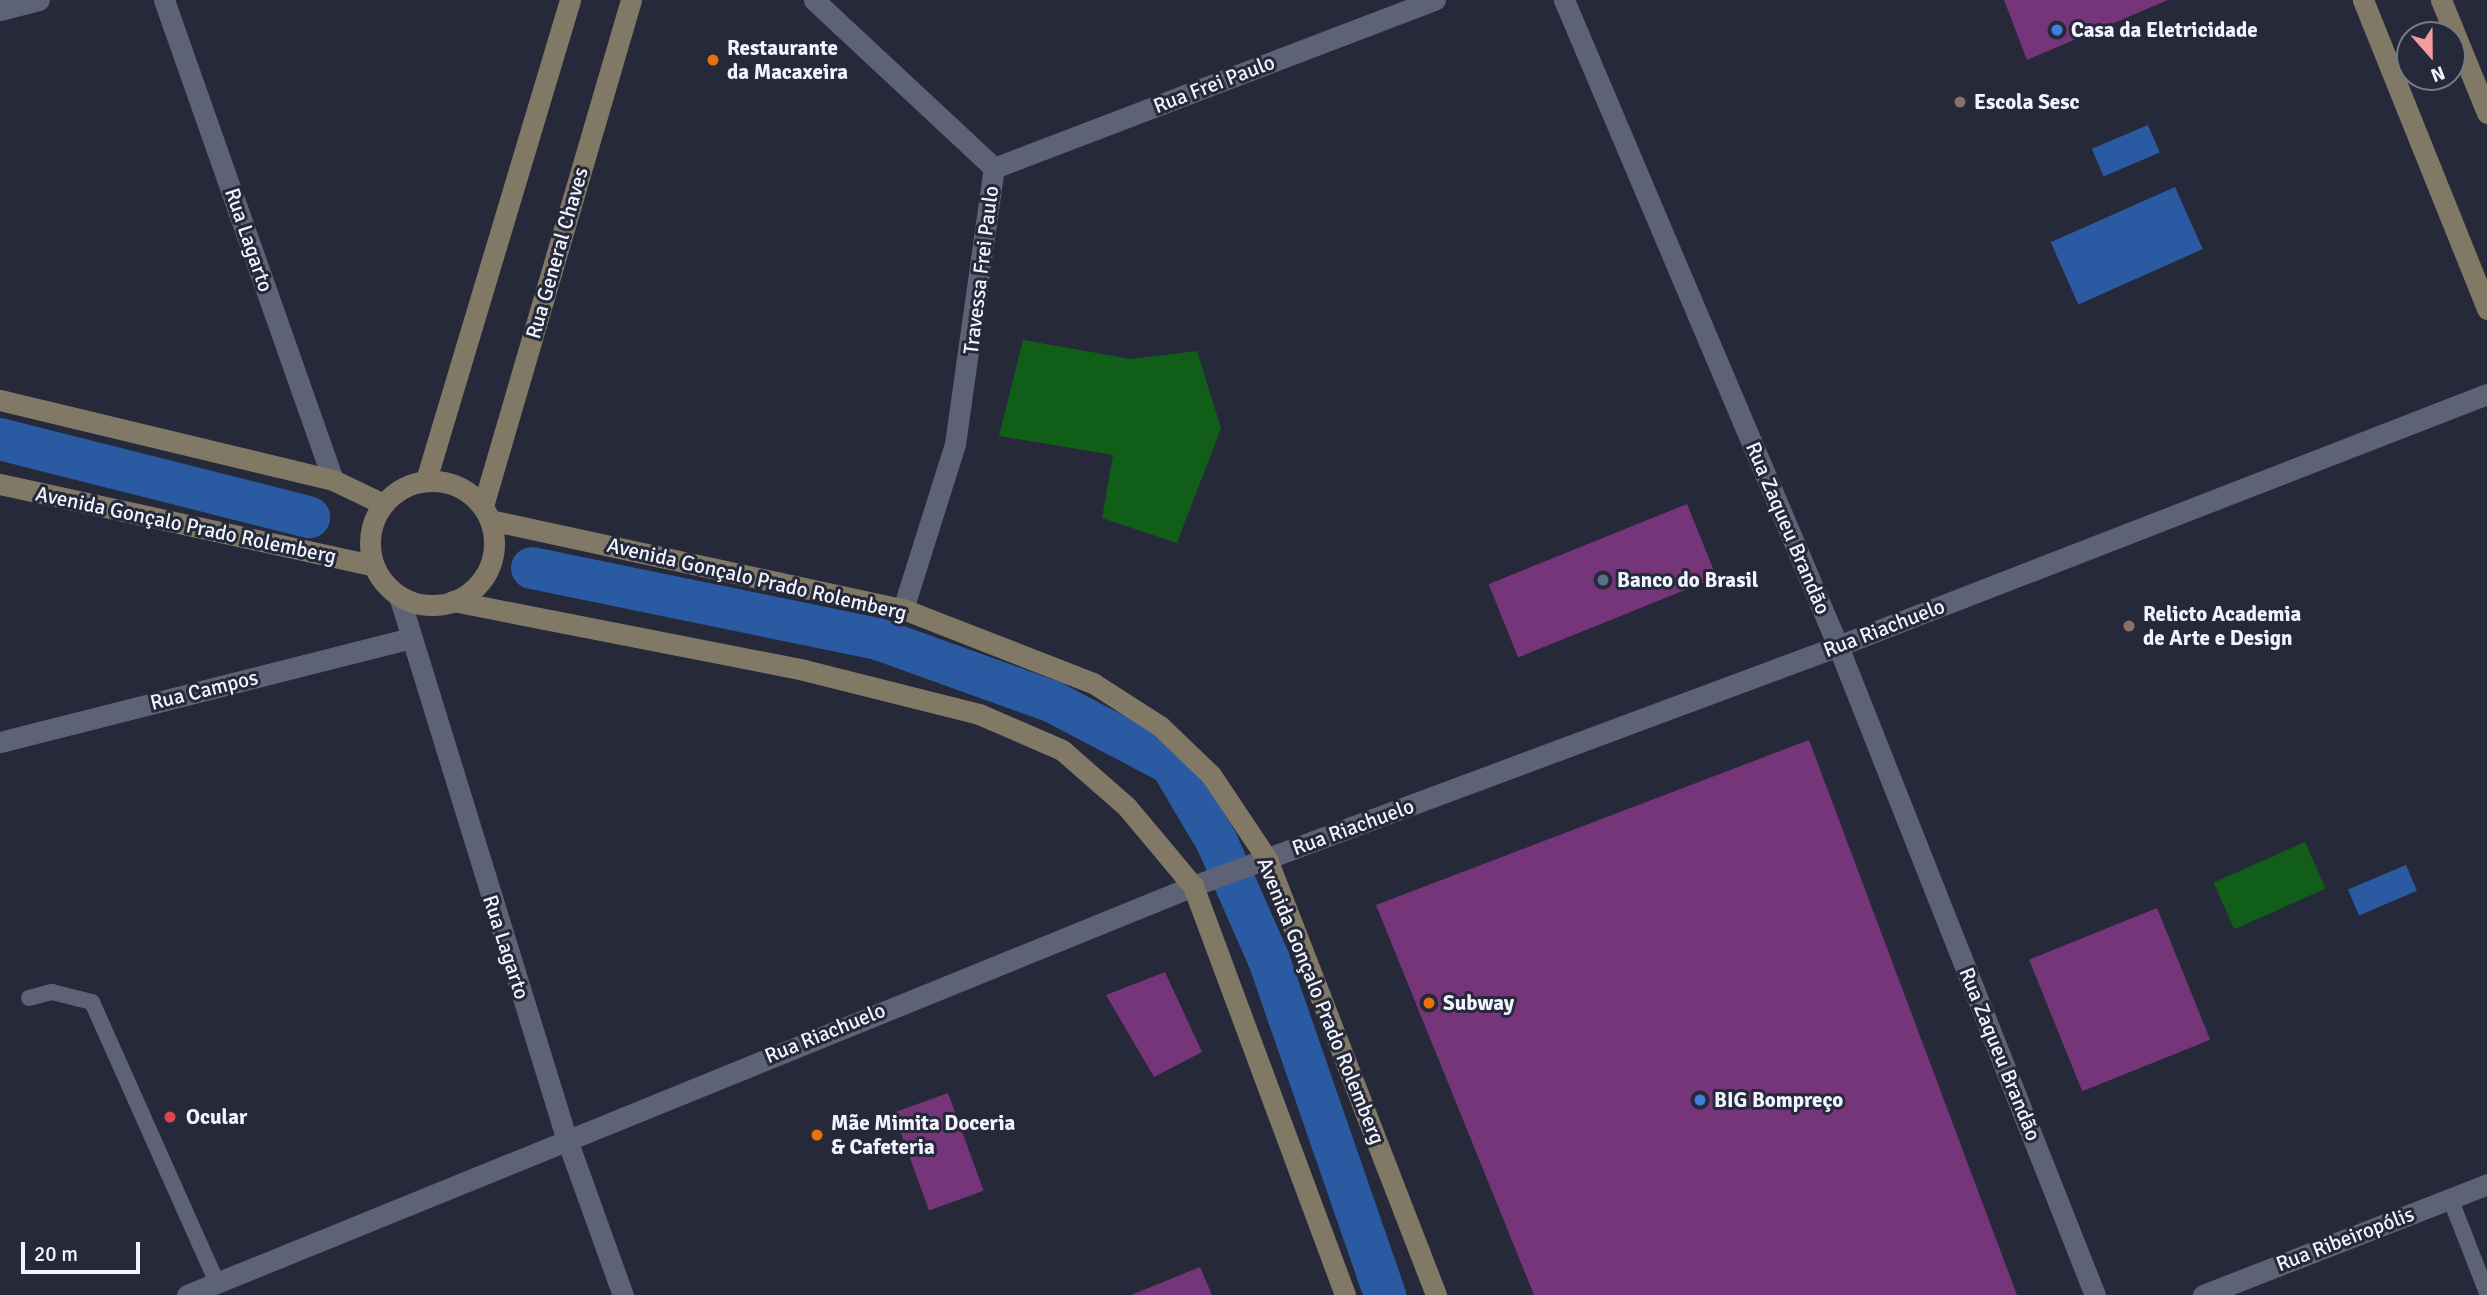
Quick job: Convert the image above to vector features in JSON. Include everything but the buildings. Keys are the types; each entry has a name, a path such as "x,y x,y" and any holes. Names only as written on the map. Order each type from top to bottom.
{"street":[{"path":"0,10 39,0"},
{"name":"Rua Lagarto","path":"164,0 333,480"},
{"path":"426,481 570,0"},
{"name":"Rua General Chaves","path":"487,513 631,0"},
{"name":"Travessa Frei Paulo","path":"814,0 994,168 955,444 903,609"},
{"name":"Rua Frei Paulo","path":"994,168 1435,0"},
{"name":"Rua Zaqueu Brandão","path":"1564,0 1838,646 2095,1295"},
{"path":"2363,0 2487,309"},
{"path":"2441,0 2487,113"},
{"name":"Rua Riachuelo","path":"187,1295 566,1137 1203,882 1838,646 2487,394"},
{"path":"0,400 333,480 383,504"},
{"path":"453,601 475,589 489,569 487,513 458,486 426,481 383,504 370,534 373,565 399,596 426,605 453,601 804,670 979,714 1062,750 1127,807 1203,882 1345,1295"},
{"name":"Avenida Gonçalo Prado Rolemberg","path":"0,484 373,565"},
{"name":"Avenida Gonçalo Prado Rolemberg","path":"487,513 903,609 1093,683 1160,726 1210,775 1259,862 1436,1295"},
{"name":"Rua Lagarto","path":"399,596 407,639 566,1137 623,1295"},
{"name":"Rua Campos","path":"0,742 407,639"},
{"name":"Rua Ribeiropólis","path":"2203,1295 2487,1184"}],"lane":[{"path":"29,998 52,992 93,1002 217,1283"},
{"path":"2451,1198 2487,1293"}],"green space":[{"path":"1023,340 1131,359 1197,351 1221,428 1177,543 1102,518 1113,455 999,436"},
{"path":"2305,842 2326,889 2234,929 2214,883"}],"water":[{"path":"2148,125 2160,153 2104,176 2092,149"},
{"path":"2175,187 2203,249 2078,304 2051,242"},
{"path":"2406,865 2417,891 2359,915 2348,890"}],"waterway":[{"path":"0,439 309,517"},
{"path":"532,568 878,639 1053,702 1171,764 1217,842 1269,960 1385,1295"}],"place":[{"name":"Casa da Eletricidade","path":"2057,30"},
{"name":"Restaurante da Macaxeira","path":"713,60"},
{"name":"Escola Sesc","path":"1960,102"},
{"name":"Banco do Brasil","path":"1603,580"},
{"name":"Relicto Academia de Arte e Design","path":"2129,626"},
{"name":"Subway","path":"1429,1003"},
{"name":"BIG Bompreço","path":"1700,1100"},
{"name":"Ocular","path":"170,1117"},
{"name":"Mãe Mimita Doceria & Cafeteria","path":"817,1135"}]}
